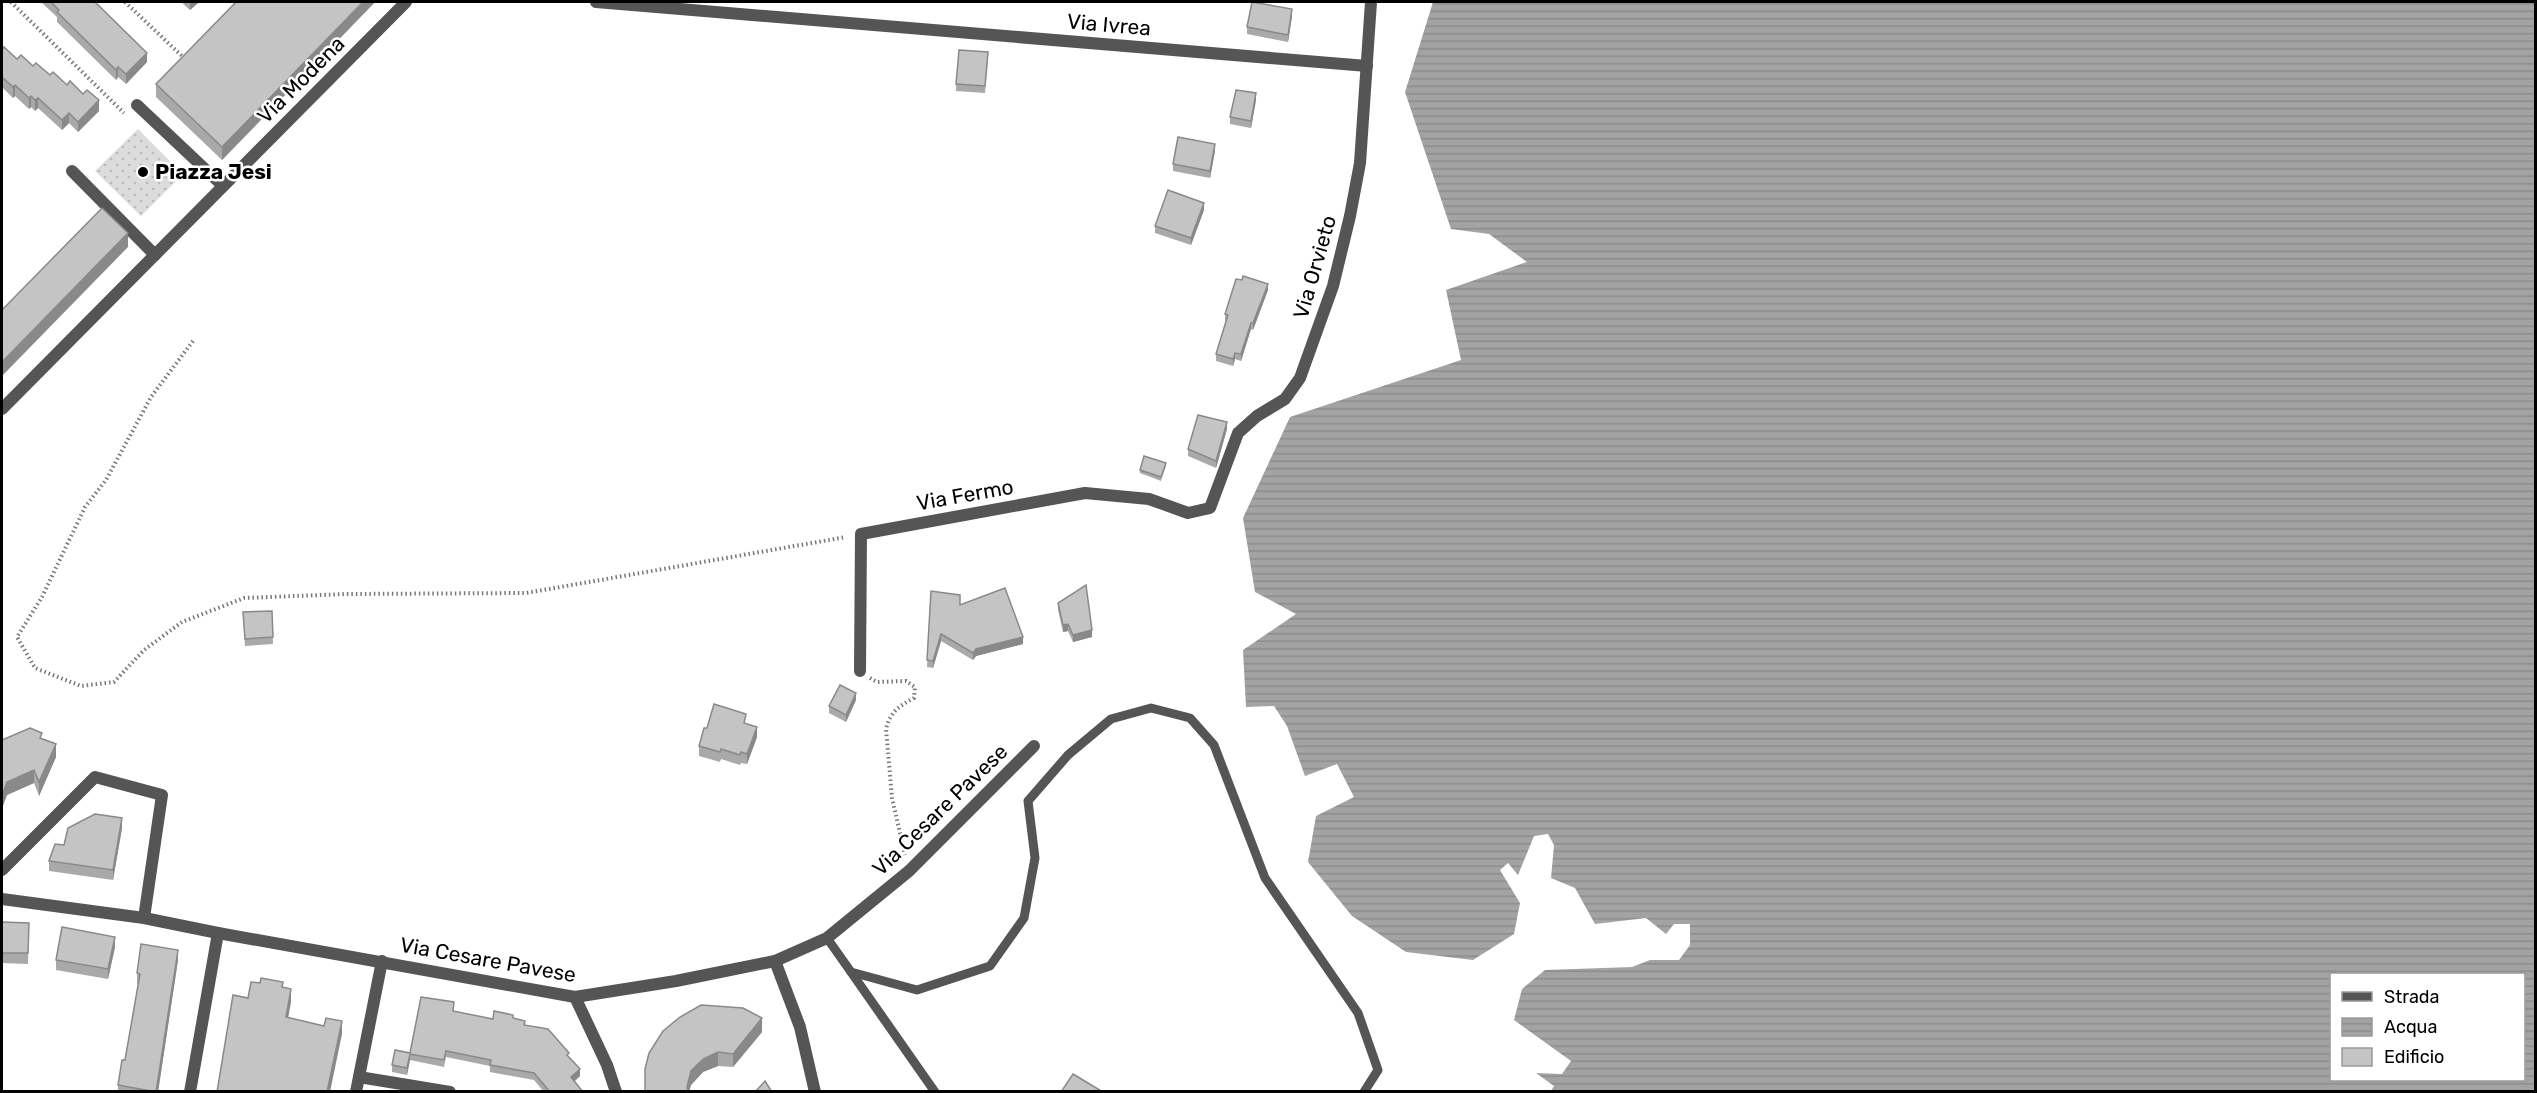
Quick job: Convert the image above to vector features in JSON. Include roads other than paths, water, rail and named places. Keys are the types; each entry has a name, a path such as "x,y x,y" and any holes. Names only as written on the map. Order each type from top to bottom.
{"street":[{"name":"Via Modena","path":"2,409 406,2"},
{"name":"Via Ivrea","path":"596,2 1367,66"},
{"name":"Via Orvieto","path":"1210,508 1238,433 1257,416 1285,399 1300,378 1333,286 1360,163 1371,2"},
{"path":"137,105 223,186"},
{"path":"72,171 155,255"},
{"name":"Via Fermo","path":"860,671 861,534 1085,493 1149,499 1188,513 1210,508"},
{"name":"Via Cesare Pavese","path":"2,899 144,918 575,997 676,981 775,960 827,938 909,871 1034,746"},
{"path":"2,870 95,777 162,795 144,918"},
{"path":"190,1092 218,933"},
{"path":"775,960 800,1027 815,1092"},
{"path":"356,1092 382,961"},
{"path":"575,997 607,1065 616,1092"},
{"path":"359,1077 450,1092"}],"lane":[{"path":"851,972 917,990 990,966 1024,918 1035,858 1028,801 1068,755 1111,719 1151,708 1190,718 1214,745 1265,878 1358,1013 1378,1070 1364,1092"},
{"path":"827,938 935,1092"}],"water":[{"path":"1433,2 2535,2 2535,1091 1551,1091 1554,1086 1536,1073 1562,1074 1571,1061 1514,1020 1522,989 1545,970 1632,967 1650,960 1679,960 1690,945 1690,924 1674,924 1666,934 1646,918 1595,924 1575,888 1551,878 1554,845 1548,834 1534,836 1518,875 1508,863 1500,870 1520,903 1514,934 1473,960 1406,952 1352,916 1308,862 1316,816 1354,797 1337,764 1305,776 1287,726 1274,706 1246,707 1243,650 1296,614 1255,592 1243,518 1290,417 1461,360 1446,290 1527,262 1489,234 1451,229 1405,92"}],"place":[{"name":"Piazza Jesi","path":"143,172"}]}
